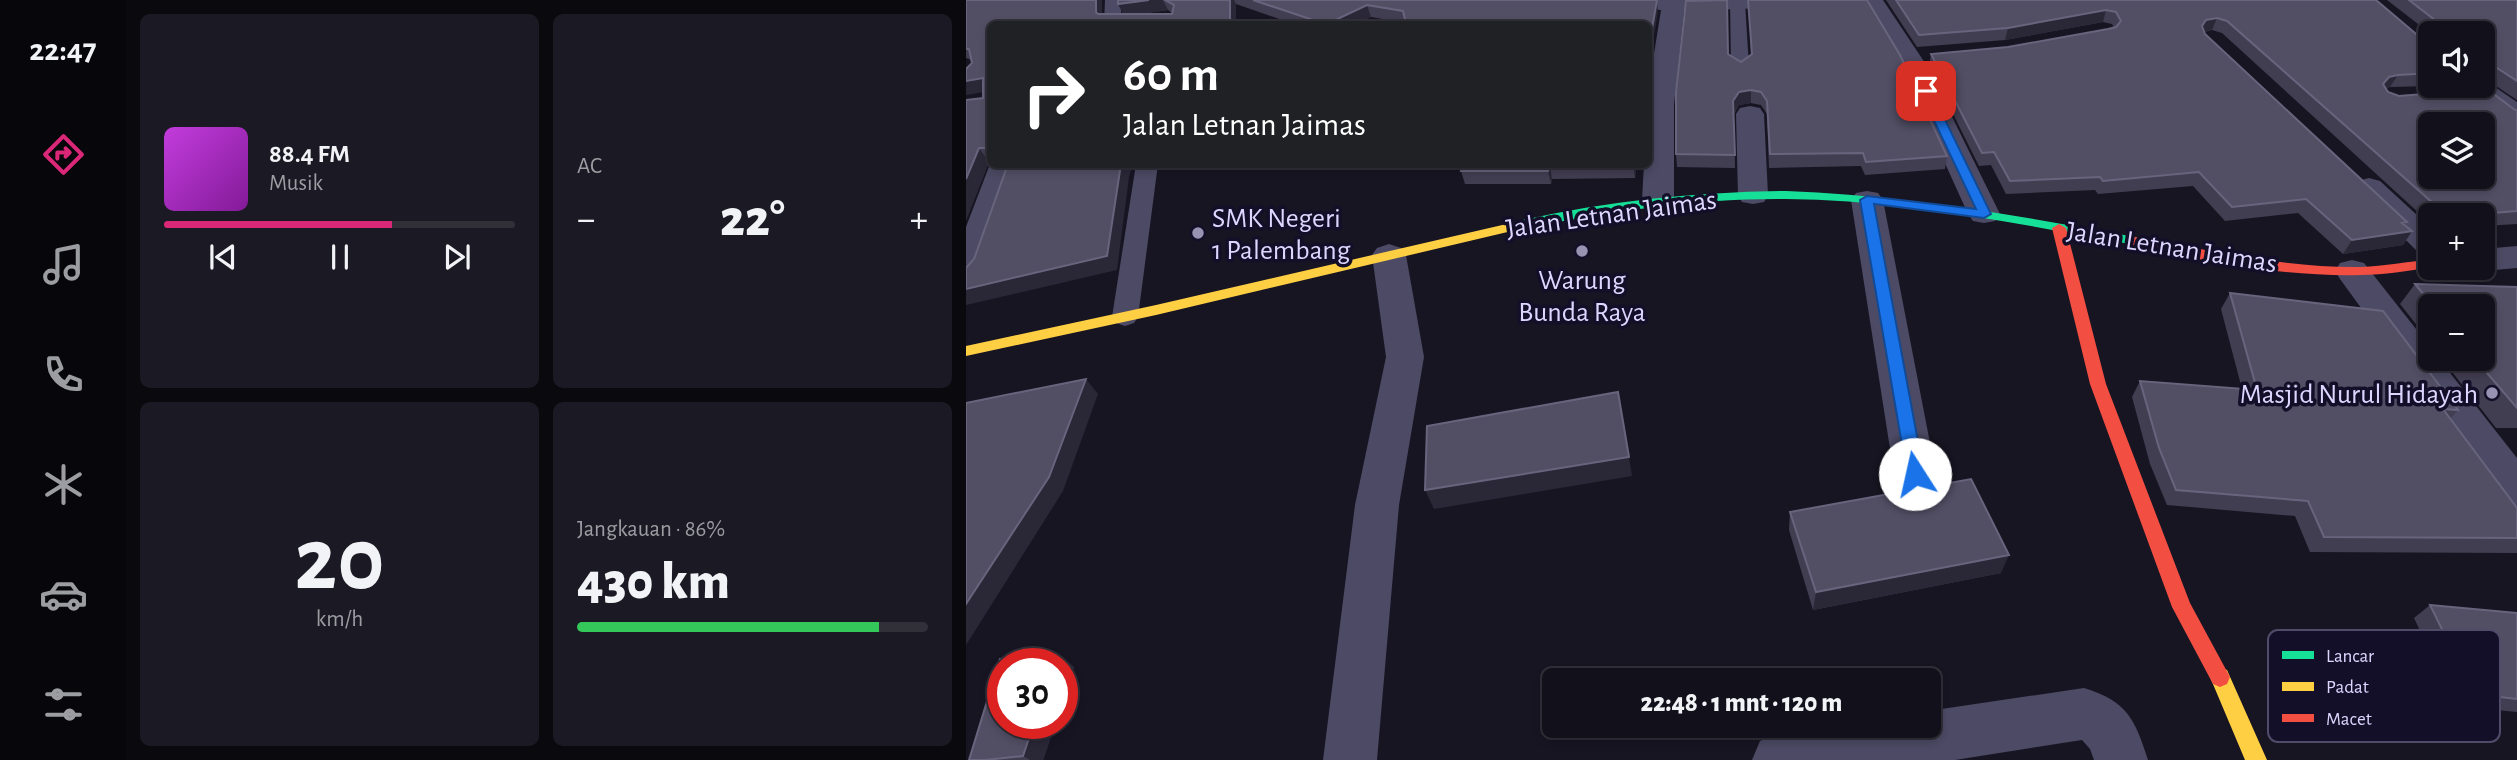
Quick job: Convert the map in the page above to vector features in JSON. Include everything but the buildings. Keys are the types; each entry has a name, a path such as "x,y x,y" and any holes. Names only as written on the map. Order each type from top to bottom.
{"street":[{"path":"1603,0 1673,3 1792,0"},
{"path":"1872,0 1909,58 1984,214"},
{"path":"1658,200 1660,105 1673,3"},
{"path":"1909,58 1936,56"},
{"path":"2488,98 2517,115"},
{"path":"1750,114 1753,195"},
{"path":"966,271 1004,168"},
{"path":"2349,169 2418,234"},
{"name":"Jalan Letnan Jaimas","path":"966,351 1125,317 1536,220 1658,200 1753,195 1867,200 1984,214 2213,255 2352,271 2418,265"},
{"path":"1867,200 1915,474"},
{"path":"2059,228 2098,384 2134,486 2182,607 2226,688 2256,760"},
{"path":"1350,760 1377,505 1412,431 1405,357 1389,256"},
{"path":"2495,259 2517,257"},
{"path":"2352,271 2517,490"},
{"path":"1779,760 2084,714 2102,720 2110,729 2121,760"}],"lane":[{"path":"1113,0 1113,21"},
{"path":"1737,2 1740,67"},
{"path":"1125,317 1146,168"}],"traffic: fast":[{"path":"1511,227 1579,214 1682,200 1786,195 1918,204 2135,241"}],"traffic: slow":[{"path":"966,351 1156,310 1511,227"},
{"path":"2220,677 2256,760"}],"traffic: jam":[{"path":"2059,228 2098,384 2182,607 2220,677"},
{"path":"2135,241 2247,262 2304,269 2361,271 2418,265"}],"place":[{"name":"SMK Negeri 1 Palembang","path":"1198,233"},
{"name":"Warung Bunda Raya","path":"1582,251"},
{"name":"Masjid Nurul Hidayah","path":"2492,393"}],"route":[{"path":"1915,474 1867,200 1984,214 1926,91"}]}
